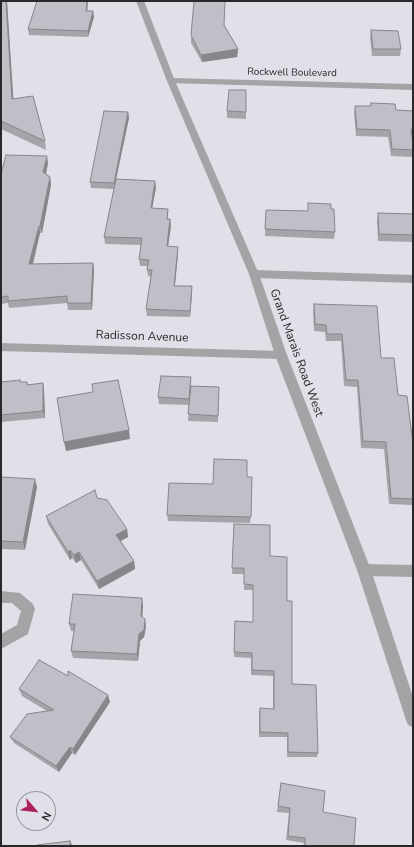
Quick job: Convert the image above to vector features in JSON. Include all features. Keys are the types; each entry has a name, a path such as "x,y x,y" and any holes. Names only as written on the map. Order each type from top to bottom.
{"street":[{"name":"Grand Marais Road West","path":"140,1 171,81 254,274 282,354 364,570 413,720"},
{"name":"Rockwell Boulevard","path":"171,81 413,88"},
{"path":"254,274 413,279"},
{"name":"Radisson Avenue","path":"1,346 282,354"},
{"path":"364,570 413,571"},
{"path":"1,597 15,597 28,609 23,629 1,642"}],"building":[{"path":"1,1 6,1 12,99 33,96 45,141 1,121"},
{"path":"37,1 87,1 86,11 93,11 88,31 28,29"},
{"path":"194,1 225,1 224,25 238,49 201,55 191,35"},
{"path":"371,30 398,31 401,49 373,49"},
{"path":"229,90 246,90 246,112 227,111"},
{"path":"371,103 395,104 396,110 413,111 413,129 411,129 413,150 392,149 390,130 357,129 355,106 371,106"},
{"path":"104,111 128,112 114,183 90,182"},
{"path":"6,155 47,156 43,172 50,177 40,226 29,264 93,263 91,303 67,303 67,296 8,301 8,296 1,297 1,174"},
{"path":"116,179 155,181 151,208 168,209 167,219 170,219 167,246 178,247 174,286 192,286 190,311 146,309 152,270 147,270 149,260 139,259 142,238 104,237"},
{"path":"308,203 331,204 331,209 334,209 335,232 265,229 266,210 308,211"},
{"path":"378,213 413,214 413,235 379,234"},
{"path":"314,304 377,306 381,358 394,358 398,395 407,396 413,444 413,499 391,498 386,442 363,441 358,380 346,380 342,334 327,334 326,325 315,324"},
{"path":"161,376 191,377 189,399 158,397"},
{"path":"20,380 20,382 27,382 27,385 43,383 43,411 1,415 1,382"},
{"path":"118,380 129,430 64,442 57,398 93,392 92,384"},
{"path":"191,386 219,387 218,416 188,414"},
{"path":"214,459 247,460 247,477 252,477 251,517 167,515 169,483 213,484"},
{"path":"1,477 35,479 23,542 1,541"},
{"path":"95,490 97,498 107,500 127,529 116,535 134,561 97,581 79,552 74,555 70,550 68,552 46,516"},
{"path":"234,524 270,525 270,556 287,557 287,601 292,601 292,684 316,685 318,753 288,752 288,733 260,732 260,708 274,709 274,671 252,670 252,653 234,652 235,621 253,622 253,585 244,584 244,568 232,568"},
{"path":"73,594 142,598 141,616 145,619 144,630 139,634 137,654 71,651 75,624 69,624"},
{"path":"39,660 68,676 68,671 108,695 73,749 70,747 56,766 10,737 27,714 54,710 19,689"},
{"path":"281,783 325,791 323,812 356,818 354,846 305,846 305,838 288,836 290,808 278,806"},
{"path":"70,841 70,846 37,846 37,845"}]}
